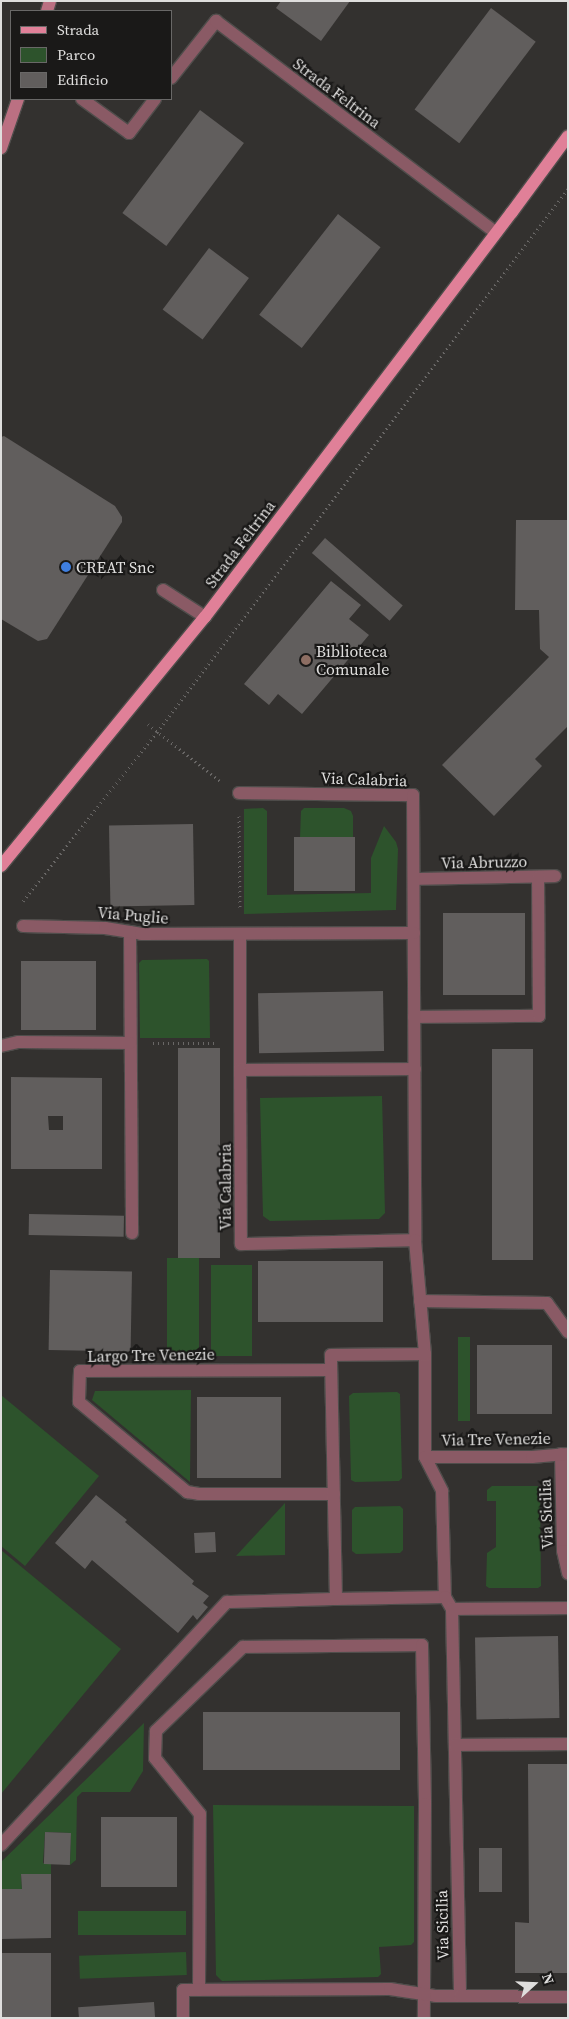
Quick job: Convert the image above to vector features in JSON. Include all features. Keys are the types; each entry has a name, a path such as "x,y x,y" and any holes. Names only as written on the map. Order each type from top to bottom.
{"main road":[{"path":"1,148 18,100"},
{"name":"Strada Feltrina","path":"1,866 205,617 496,234 568,136"}],"street":[{"name":"Strada Feltrina","path":"172,77 216,21 496,234"},
{"path":"83,100 128,133 154,100"},
{"path":"163,590 205,617"},
{"name":"Via Calabria","path":"239,793 413,795 415,1240 425,1354"},
{"name":"Via Abruzzo","path":"414,879 554,876"},
{"path":"414,1017 539,1016 538,877"},
{"name":"Via Puglie","path":"24,926 105,928 130,932 240,935 414,933"},
{"path":"130,932 132,1233"},
{"path":"240,935 240,1070 415,1068"},
{"path":"1,1046 19,1042 130,1043"},
{"name":"Via Calabria","path":"240,1070 241,1244 415,1240"},
{"path":"420,1301 546,1303 568,1332"},
{"path":"1,1845 227,1602 445,1597 442,1491 425,1457 425,1354 331,1355 336,1599"},
{"name":"Largo Tre Venezie","path":"331,1370 80,1371 78,1402 187,1492 200,1494 334,1494"},
{"name":"Via Tre Venezie","path":"425,1457 532,1457 564,1454"},
{"name":"Via Sicilia","path":"564,1454 563,1551 568,1573"},
{"name":"Via Sicilia","path":"445,1597 452,1609 460,1996"},
{"path":"452,1609 568,1608"},
{"path":"199,1990 200,1814 156,1758 156,1731 243,1647 422,1645 425,1804 424,2018"},
{"path":"454,1745 568,1744"},
{"path":"183,2018 183,1990 390,1989 424,1994 460,1996 568,1997"}],"path":[{"path":"19,907 157,732 568,190"},
{"path":"130,710 224,785 239,793 240,935"},
{"path":"130,1043 240,1043"}],"green space":[{"path":"263,808 267,811 267,895 371,893 371,858 384,826 396,842 398,849 396,910 244,914 244,809"},
{"path":"304,808 344,808 351,811 353,816 353,837 300,838 301,811"},
{"path":"207,959 209,961 210,1038 140,1038 139,963 142,960"},
{"path":"382,1096 385,1213 379,1219 270,1221 263,1216 260,1098"},
{"path":"167,1258 199,1258 199,1357 167,1357"},
{"path":"211,1265 252,1265 252,1356 211,1356"},
{"path":"458,1337 470,1337 470,1421 458,1421"},
{"path":"191,1390 190,1482 92,1400 95,1391"},
{"path":"397,1392 400,1394 402,1478 399,1481 355,1482 351,1480 349,1396 353,1393"},
{"path":"1,1395 99,1476 25,1566 1,1546"},
{"path":"492,1486 538,1486 540,1489 541,1586 538,1588 489,1588 486,1586 487,1553 496,1547 496,1501 487,1501 487,1490"},
{"path":"285,1503 285,1555 236,1556"},
{"path":"400,1506 403,1509 403,1550 400,1553 356,1554 352,1551 352,1510 355,1507"},
{"path":"1,1550 121,1649 1,1794"},
{"path":"144,1723 143,1771 130,1792 82,1792 77,1797 76,1860 70,1865 71,1833 45,1832 43,1863 51,1864 51,1874 21,1875 22,1889 1,1889 1,1862"},
{"path":"213,1805 414,1806 414,1942 411,1945 379,1947 381,1974 378,1977 222,1981 216,1975"},
{"path":"78,1911 186,1911 186,1935 78,1935"},
{"path":"186,1952 187,1975 80,1979 79,1956"}],"building":[{"path":"281,1 350,1 321,41 276,8"},
{"path":"491,8 536,42 459,143 415,109"},
{"path":"200,110 244,143 166,246 122,213"},
{"path":"338,214 381,247 302,348 259,315"},
{"path":"209,248 249,278 203,340 163,309"},
{"path":"4,436 115,506 122,517 122,522 47,639 38,641 1,619 1,437"},
{"path":"516,520 568,520 568,726 535,759 542,766 494,816 442,765 549,657 540,649 539,610 515,610"},
{"path":"325,538 403,606 390,621 312,553"},
{"name":"Biblioteca Comunale","path":"331,581 361,605 349,619 369,635 302,714 278,694 269,705 244,684"},
{"path":"193,824 194,905 110,906 109,825"},
{"path":"294,837 355,837 355,891 294,891"},
{"path":"443,913 525,913 525,995 443,995"},
{"path":"21,961 96,961 96,1030 21,1030"},
{"path":"383,991 384,1051 259,1053 258,993"},
{"path":"178,1048 220,1048 220,1258 178,1258"},
{"path":"492,1049 533,1049 533,1260 492,1260"},
{"path":"11,1077 102,1078 102,1169 11,1169","holes":["48,1116 63,1116 63,1130 49,1130"]},
{"path":"29,1214 124,1216 124,1237 29,1235"},
{"path":"258,1261 383,1261 383,1322 258,1322"},
{"path":"50,1270 132,1271 131,1351 49,1350"},
{"path":"477,1345 552,1345 552,1414 477,1414"},
{"path":"197,1397 281,1397 281,1478 197,1478"},
{"path":"96,1495 127,1520 125,1522 194,1581 192,1584 209,1596 203,1603 208,1607 197,1620 193,1615 178,1633 92,1560 85,1569 55,1543"},
{"path":"215,1532 216,1552 195,1553 194,1533"},
{"path":"558,1636 559,1718 476,1719 475,1637"},
{"path":"203,1712 400,1712 400,1770 203,1770"},
{"path":"528,1764 568,1764 568,1973 515,1973 515,1922 529,1923"},
{"path":"101,1817 177,1817 177,1887 101,1887"},
{"path":"45,1832 71,1833 70,1865 44,1864"},
{"path":"479,1848 502,1848 502,1892 479,1892"},
{"path":"21,1874 51,1874 51,1938 1,1939 1,1889 22,1889"},
{"path":"1,1953 51,1953 51,2018 1,2018"},
{"path":"154,2002 155,2018 79,2018 78,2007"}],"place":[{"name":"CREAT Snc","path":"66,567"},
{"name":"Biblioteca Comunale","path":"306,660"}]}
